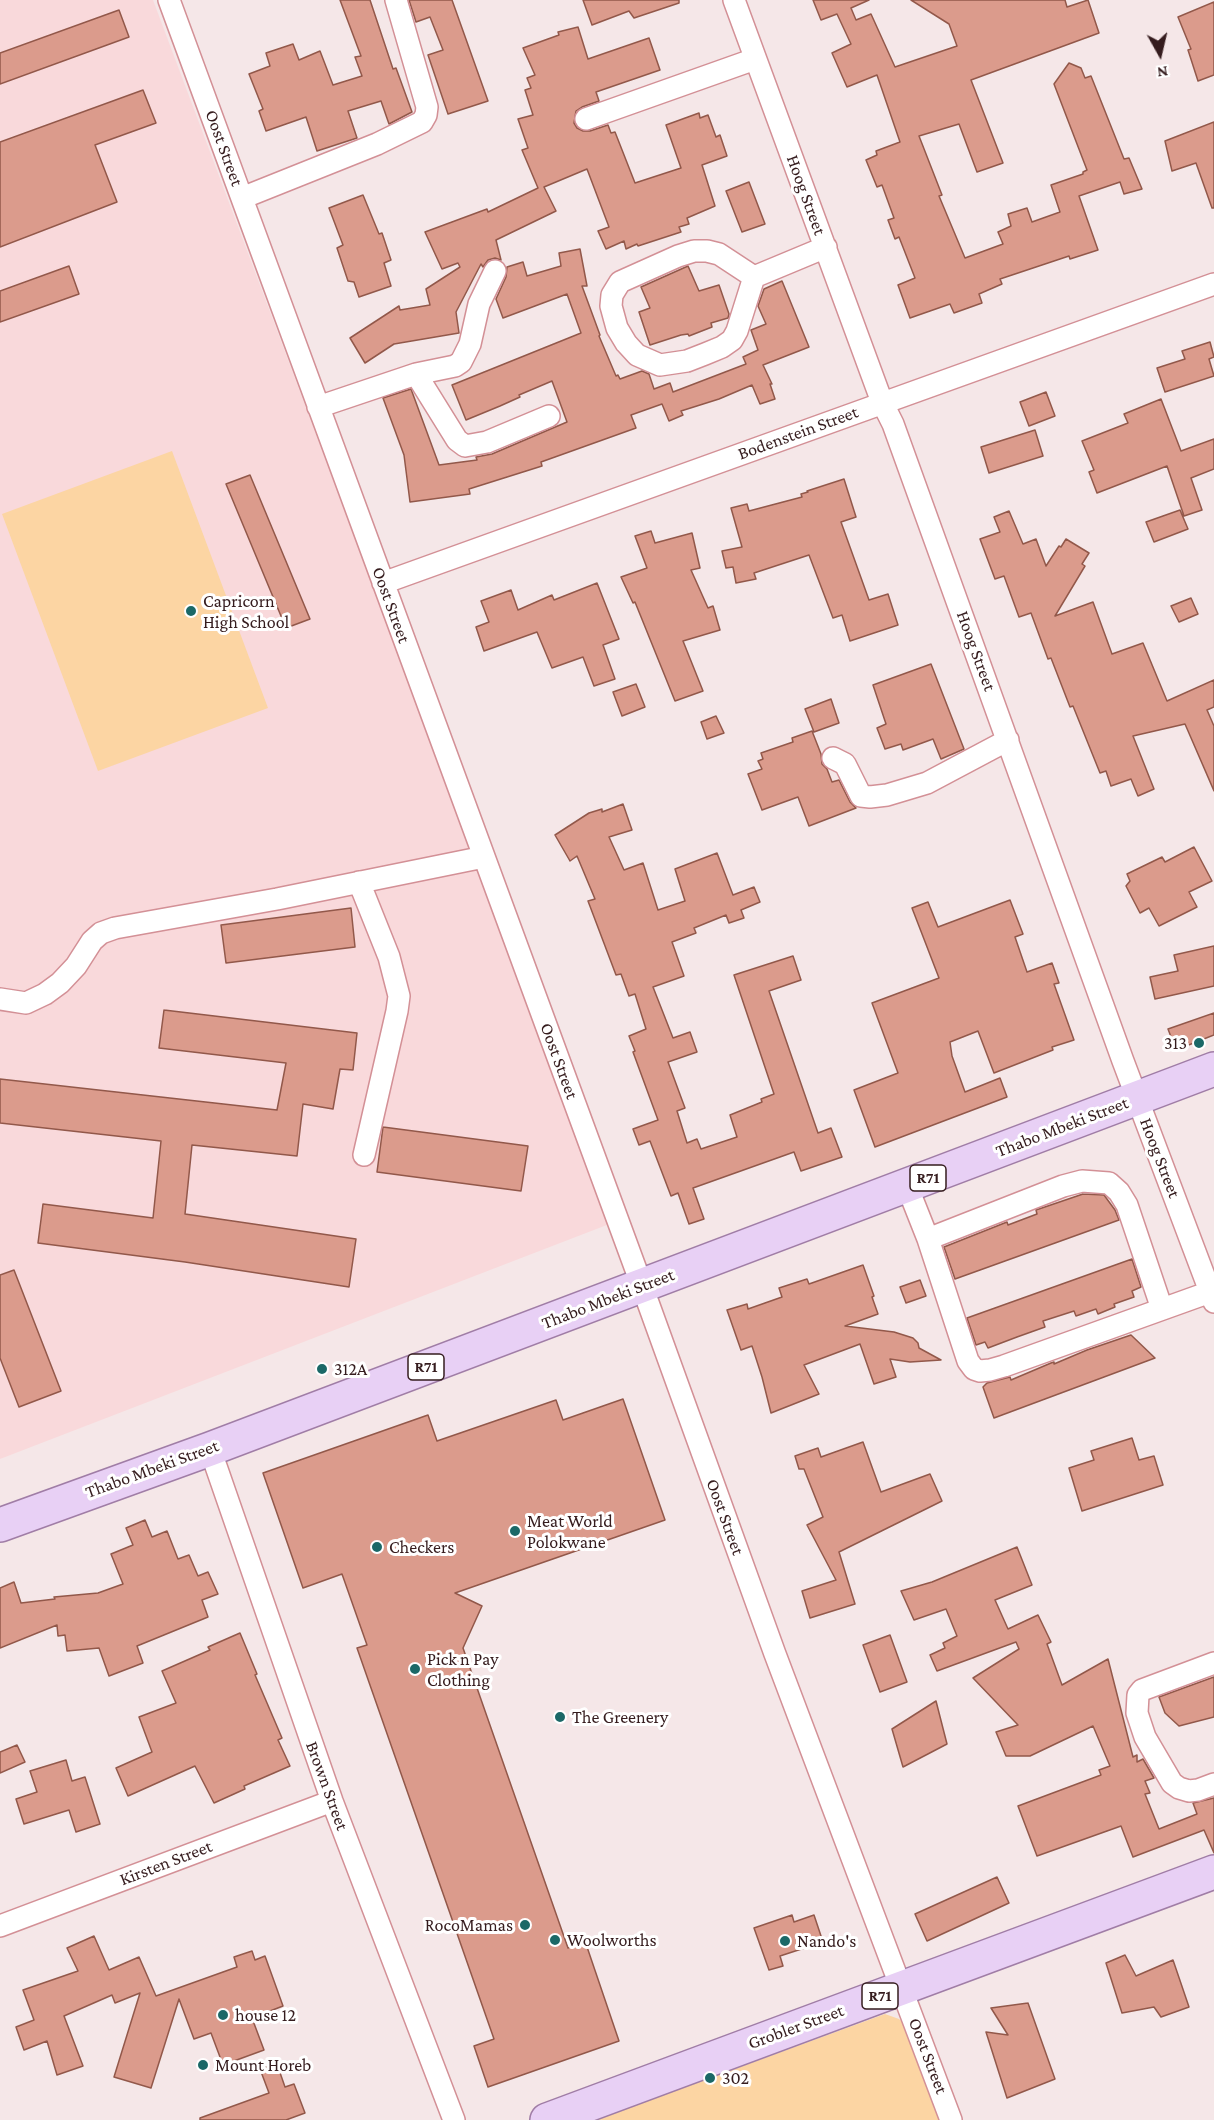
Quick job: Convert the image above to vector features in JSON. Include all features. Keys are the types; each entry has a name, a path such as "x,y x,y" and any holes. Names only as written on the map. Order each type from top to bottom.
{"main road":[{"name":"Thabo Mbeki Street","path":"0,1525 210,1449 1214,1069"},
{"name":"Grobler Street","path":"547,2120 1214,1872"}],"street":[{"name":"Oost Street","path":"170,0 775,1654 951,2120"},
{"path":"242,198 377,144 422,122 427,107 396,0"},
{"name":"Hoog Street","path":"734,0 882,402 893,424 1137,1098 1212,1297"},
{"path":"586,119 756,59"},
{"path":"754,277 719,254 694,251 678,256 620,282 612,296 611,306 617,328 626,343 644,359 660,365 687,361 722,347 732,340 754,277 825,247"},
{"path":"318,407 416,374 447,368 462,362 470,344 479,304 495,271"},
{"name":"Bodenstein Street","path":"383,583 1214,284"},
{"path":"416,374 456,440 465,446 487,442 549,416"},
{"path":"833,758 845,764 861,796 870,797 887,795 927,783 1008,740"},
{"path":"0,999 26,1004 45,994 60,983 76,966 92,941 101,933 115,928 484,857"},
{"path":"359,882 389,957 399,996 364,1155"},
{"path":"928,1239 1063,1186 1082,1181 1108,1183 1119,1192 1127,1205 1162,1309"},
{"path":"907,1186 928,1239 968,1362 974,1369 980,1371 1004,1366 1162,1309 1212,1297"},
{"name":"Brown Street","path":"210,1449 332,1801 454,2120"},
{"path":"1214,1663 1142,1690 1138,1695 1137,1713 1145,1737 1172,1783 1189,1791 1214,1784"},
{"name":"Kirsten Street","path":"0,1926 332,1801"}],"shaded area":[{"name":"Capricorn High School","path":"0,0 153,0 612,1223 0,1459"},
{"path":"172,451 268,708 98,771 2,514"},
{"path":"885,2014 899,2019 910,2029 944,2120 595,2120"}],"building":[{"path":"340,0 370,0 393,69 396,68 412,112 389,124 381,101 348,111 357,138 317,151 306,117 266,131 259,111 263,109 249,74 270,66 266,53 293,44 299,60 320,51 333,85 362,76 355,57 361,56"},
{"path":"409,0 452,0 488,101 448,114 428,55 443,50 430,17 416,22"},
{"path":"583,0 679,0 679,3 634,18 629,11 592,25"},
{"path":"813,0 869,0 851,8 856,20 871,14 895,67 957,46 949,24 911,0 1065,0 1067,7 1088,0 1099,33 971,80 1003,163 977,172 959,124 919,136 942,195 939,196 965,258 1003,244 998,232 1011,226 1008,214 1027,208 1032,222 1060,212 1051,185 1083,174 1087,170 1054,84 1069,63 1081,68 1085,78 1091,76 1124,159 1129,158 1142,189 1124,194 1120,182 1079,196 1098,250 1070,259 1069,256 1000,279 1002,284 979,294 982,303 954,313 950,304 910,318 898,285 915,278 899,237 895,239 888,220 894,218 882,185 877,187 866,160 877,155 876,151 900,142 877,75 847,87 832,53 851,44 837,14 821,20"},
{"path":"1214,2 1214,75 1198,81 1188,50 1191,49 1178,17"},
{"path":"119,10 129,37 0,84 0,53"},
{"path":"578,27 588,59 649,38 660,70 596,92 599,101 576,111 574,123 577,128 590,131 608,125 611,133 615,132 635,183 681,168 666,125 699,113 700,118 708,115 716,137 720,135 727,156 702,165 715,206 687,218 689,224 679,227 681,232 626,249 624,241 606,249 598,231 609,227 587,169 544,187 556,211 496,240 501,260 495,258 488,260 483,267 481,264 456,312 459,333 394,344 365,363 350,338 399,306 400,310 430,305 426,289 460,267 458,263 442,269 425,232 487,209 488,212 538,188 522,150 528,148 518,119 533,115 525,90 531,88 527,78 535,75 523,48 559,35 558,32"},
{"path":"143,90 156,123 95,145 117,202 0,247 0,142"},
{"path":"1214,122 1214,208 1212,208 1196,163 1172,171 1165,141"},
{"path":"749,182 765,224 742,232 726,191"},
{"path":"363,195 379,234 382,233 391,260 384,263 391,286 359,297 354,282 348,281 337,248 343,245 329,208"},
{"path":"580,249 587,286 582,286 599,336 616,376 618,375 620,379 642,371 649,374 654,389 670,383 673,392 746,364 743,357 758,350 751,330 766,324 758,306 764,289 782,281 809,347 763,365 772,384 770,384 775,399 760,404 752,385 681,411 683,415 669,421 662,404 631,415 636,428 541,462 542,466 469,489 470,494 410,502 404,455 383,398 411,389 439,465 477,460 476,457 492,454 567,422 552,381 466,420 452,385 581,333 567,294 503,318 496,299 506,277 507,267 523,262 527,276 561,266 559,253"},
{"path":"69,266 79,294 0,322 0,291"},
{"path":"688,266 699,291 719,285 729,314 728,318 711,323 712,327 689,336 688,334 681,335 650,345 639,312 650,308 641,287"},
{"path":"1210,342 1214,357 1209,359 1214,376 1165,392 1157,368 1185,359 1182,351"},
{"path":"1046,392 1055,416 1029,426 1020,402"},
{"path":"1161,399 1181,451 1214,439 1214,469 1191,478 1202,510 1184,516 1167,466 1097,493 1089,472 1094,470 1082,441 1128,423 1124,414"},
{"path":"1035,430 1043,456 989,473 981,447"},
{"path":"250,475 310,619 286,628 226,484"},
{"path":"844,479 856,517 841,522 869,600 888,594 898,625 850,641 842,615 833,618 809,555 754,573 756,579 736,583 733,567 726,568 722,551 742,547 731,508 747,504 749,511 802,497 801,494 807,491"},
{"path":"1180,510 1188,529 1154,542 1146,522"},
{"path":"1009,511 1023,544 1036,539 1046,566 1066,539 1089,553 1082,564 1085,566 1055,616 1093,602 1112,654 1143,643 1167,701 1214,680 1214,707 1207,710 1214,726 1214,791 1185,724 1133,736 1154,789 1138,796 1131,779 1111,786 1106,771 1100,773 1073,706 1070,707 1051,658 1048,659 1031,613 1019,617 1004,576 995,579 980,539 1000,532 994,517"},
{"path":"651,531 655,543 692,533 700,568 691,570 708,608 713,606 720,630 683,641 703,691 675,701 635,602 633,603 621,577 647,568 635,536"},
{"path":"597,583 619,639 603,645 615,679 594,686 583,657 552,668 537,632 484,651 476,627 489,622 481,601 511,590 518,610 552,595 554,600"},
{"path":"1191,598 1198,614 1179,622 1171,606"},
{"path":"931,664 964,749 941,759 933,739 903,750 901,744 885,749 877,728 886,724 873,685"},
{"path":"636,684 645,707 622,716 613,692"},
{"path":"831,699 839,723 814,732 805,709"},
{"path":"716,716 724,733 707,739 701,722"},
{"path":"812,731 821,754 822,764 827,769 832,782 839,780 850,802 856,808 809,826 798,797 762,810 748,774 762,769 758,761 763,759 761,753 793,742 792,738"},
{"path":"623,804 632,830 609,837 624,870 643,863 658,910 685,901 675,869 717,853 733,895 754,887 760,902 741,910 744,918 729,923 726,915 694,928 696,933 672,942 684,976 653,987 673,1038 690,1032 697,1052 668,1062 685,1108 677,1111 687,1143 697,1139 701,1149 737,1137 730,1115 762,1102 761,1099 774,1094 734,975 793,956 801,980 769,991 818,1133 831,1128 842,1157 801,1171 794,1152 693,1188 704,1219 689,1224 678,1193 671,1196 650,1141 639,1145 633,1129 658,1120 629,1036 646,1029 635,994 629,996 621,974 616,975 588,901 595,899 577,856 570,861 555,835 589,813 602,809 602,812"},
{"path":"1194,847 1212,881 1189,892 1197,907 1159,926 1149,908 1140,913 1126,886 1130,881 1127,874 1162,857 1165,862"},
{"path":"1010,900 1023,934 1015,937 1027,972 1052,963 1059,983 1054,984 1074,1040 1052,1047 1053,1050 994,1073 978,1031 950,1042 952,1056 965,1092 1000,1078 1007,1097 875,1147 854,1090 898,1073 872,1003 939,978 912,908 928,902 938,927"},
{"path":"351,908 355,947 226,963 221,925"},
{"path":"1214,946 1214,986 1155,999 1150,977 1178,971 1174,955"},
{"path":"164,1010 357,1033 353,1070 340,1069 333,1109 303,1104 297,1156 192,1145 185,1214 356,1239 349,1287 38,1243 43,1204 153,1218 161,1141 0,1123 0,1079 277,1110 286,1063 159,1048"},
{"path":"1214,1013 1214,1035 1176,1050 1168,1029"},
{"path":"383,1127 528,1146 521,1191 377,1172"},
{"path":"1083,1194 1104,1195 1119,1220 955,1279 944,1247 1007,1222 1008,1225 1037,1214 1036,1210"},
{"path":"1132,1259 1141,1287 1132,1291 1134,1297 1114,1304 1115,1307 1098,1314 1096,1309 1076,1316 1074,1311 1043,1321 1045,1327 988,1348 985,1342 976,1345 967,1318"},
{"path":"863,1265 878,1314 845,1326 894,1332 913,1338 919,1348 941,1360 910,1362 890,1359 896,1377 874,1384 860,1344 804,1365 819,1394 771,1413 752,1346 741,1350 727,1310 747,1304 748,1309 782,1297 779,1288 807,1279 809,1284"},
{"path":"14,1270 61,1391 19,1407 0,1358 0,1275"},
{"path":"920,1280 926,1296 906,1303 900,1287"},
{"path":"1131,1335 1155,1358 994,1418 983,1387 987,1383 1010,1377 1011,1380 1051,1363 1054,1362 1054,1364"},
{"path":"623,1399 665,1520 455,1593 482,1606 463,1648 568,1948 585,1941 619,2041 488,2087 474,2046 494,2039 357,1648 367,1645 342,1574 303,1588 263,1473 428,1415 437,1441 556,1400 563,1420"},
{"path":"1132,1438 1139,1460 1154,1456 1163,1485 1082,1511 1069,1468 1094,1460 1091,1451"},
{"path":"863,1442 881,1492 930,1474 942,1501 839,1552 855,1604 810,1618 802,1591 836,1580 807,1525 823,1517 804,1469 799,1469 795,1456 818,1448 821,1457"},
{"path":"145,1520 152,1537 167,1531 178,1559 189,1555 198,1576 208,1572 218,1594 202,1600 208,1617 137,1646 143,1663 109,1676 99,1648 67,1651 65,1635 58,1636 57,1625 0,1648 0,1588 14,1582 21,1603 98,1593 123,1584 111,1554 133,1545 126,1528"},
{"path":"1017,1547 1032,1585 995,1600 1008,1629 1038,1615 1051,1642 1047,1644 1062,1685 1108,1659 1133,1757 1137,1755 1137,1762 1143,1759 1154,1778 1145,1781 1150,1793 1145,1794 1159,1829 1197,1814 1193,1803 1214,1798 1214,1853 1204,1830 1133,1857 1121,1826 1037,1856 1018,1806 1101,1775 1099,1770 1110,1766 1093,1726 1030,1756 1006,1756 996,1732 1018,1725 973,1678 1019,1649 1016,1642 937,1671 930,1655 945,1648 943,1643 957,1636 946,1609 914,1620 901,1591 932,1582"},
{"path":"240,1633 282,1738 278,1740 290,1766 244,1786 245,1789 214,1803 195,1766 128,1796 116,1768 152,1752 139,1717 176,1703 162,1671 210,1650 208,1647"},
{"path":"890,1635 907,1682 880,1692 863,1645"},
{"path":"1214,1677 1214,1717 1179,1726 1165,1713 1159,1697"},
{"path":"936,1701 947,1744 903,1767 892,1729"},
{"path":"17,1745 25,1762 0,1773 0,1752"},
{"path":"66,1760 72,1781 85,1777 100,1824 76,1832 69,1810 24,1824 16,1799 37,1792 30,1771"},
{"path":"997,1877 1009,1903 927,1941 915,1914"},
{"path":"792,1915 794,1922 814,1915 823,1942 780,1956 783,1966 769,1970 754,1928"},
{"path":"94,1936 109,1970 139,1957 156,1996 237,1967 234,1957 252,1951 255,1960 265,1956 283,2006 252,2018 264,2050 223,2065 211,2033 194,2039 179,1999 151,2088 114,2077 140,1993 115,2003 112,1995 64,2016 83,2066 57,2075 47,2041 24,2050 16,2027 34,2020 23,1990 78,1971 67,1948"},
{"path":"1125,1955 1136,1976 1173,1960 1189,2007 1161,2017 1154,2007 1122,2013 1106,1963"},
{"path":"1028,2003 1055,2079 1007,2098 986,2032 1008,2035 991,2008"},
{"path":"277,2064 285,2087 294,2084 305,2113 286,2120 200,2120 200,2118 269,2093 260,2069"}],"place":[{"name":"Capricorn High School","path":"191,611"},
{"name":"313","path":"1199,1043"},
{"name":"312A","path":"322,1369"},
{"name":"Meat World Polokwane","path":"515,1531"},
{"name":"Checkers","path":"377,1547"},
{"name":"Pick n Pay Clothing","path":"415,1669"},
{"name":"The Greenery","path":"560,1717"},
{"name":"RocoMamas","path":"525,1925"},
{"name":"Woolworths","path":"555,1940"},
{"name":"Nando's","path":"785,1941"},
{"name":"house 12","path":"223,2015"},
{"name":"Mount Horeb","path":"203,2065"},
{"name":"302","path":"710,2078"}]}
